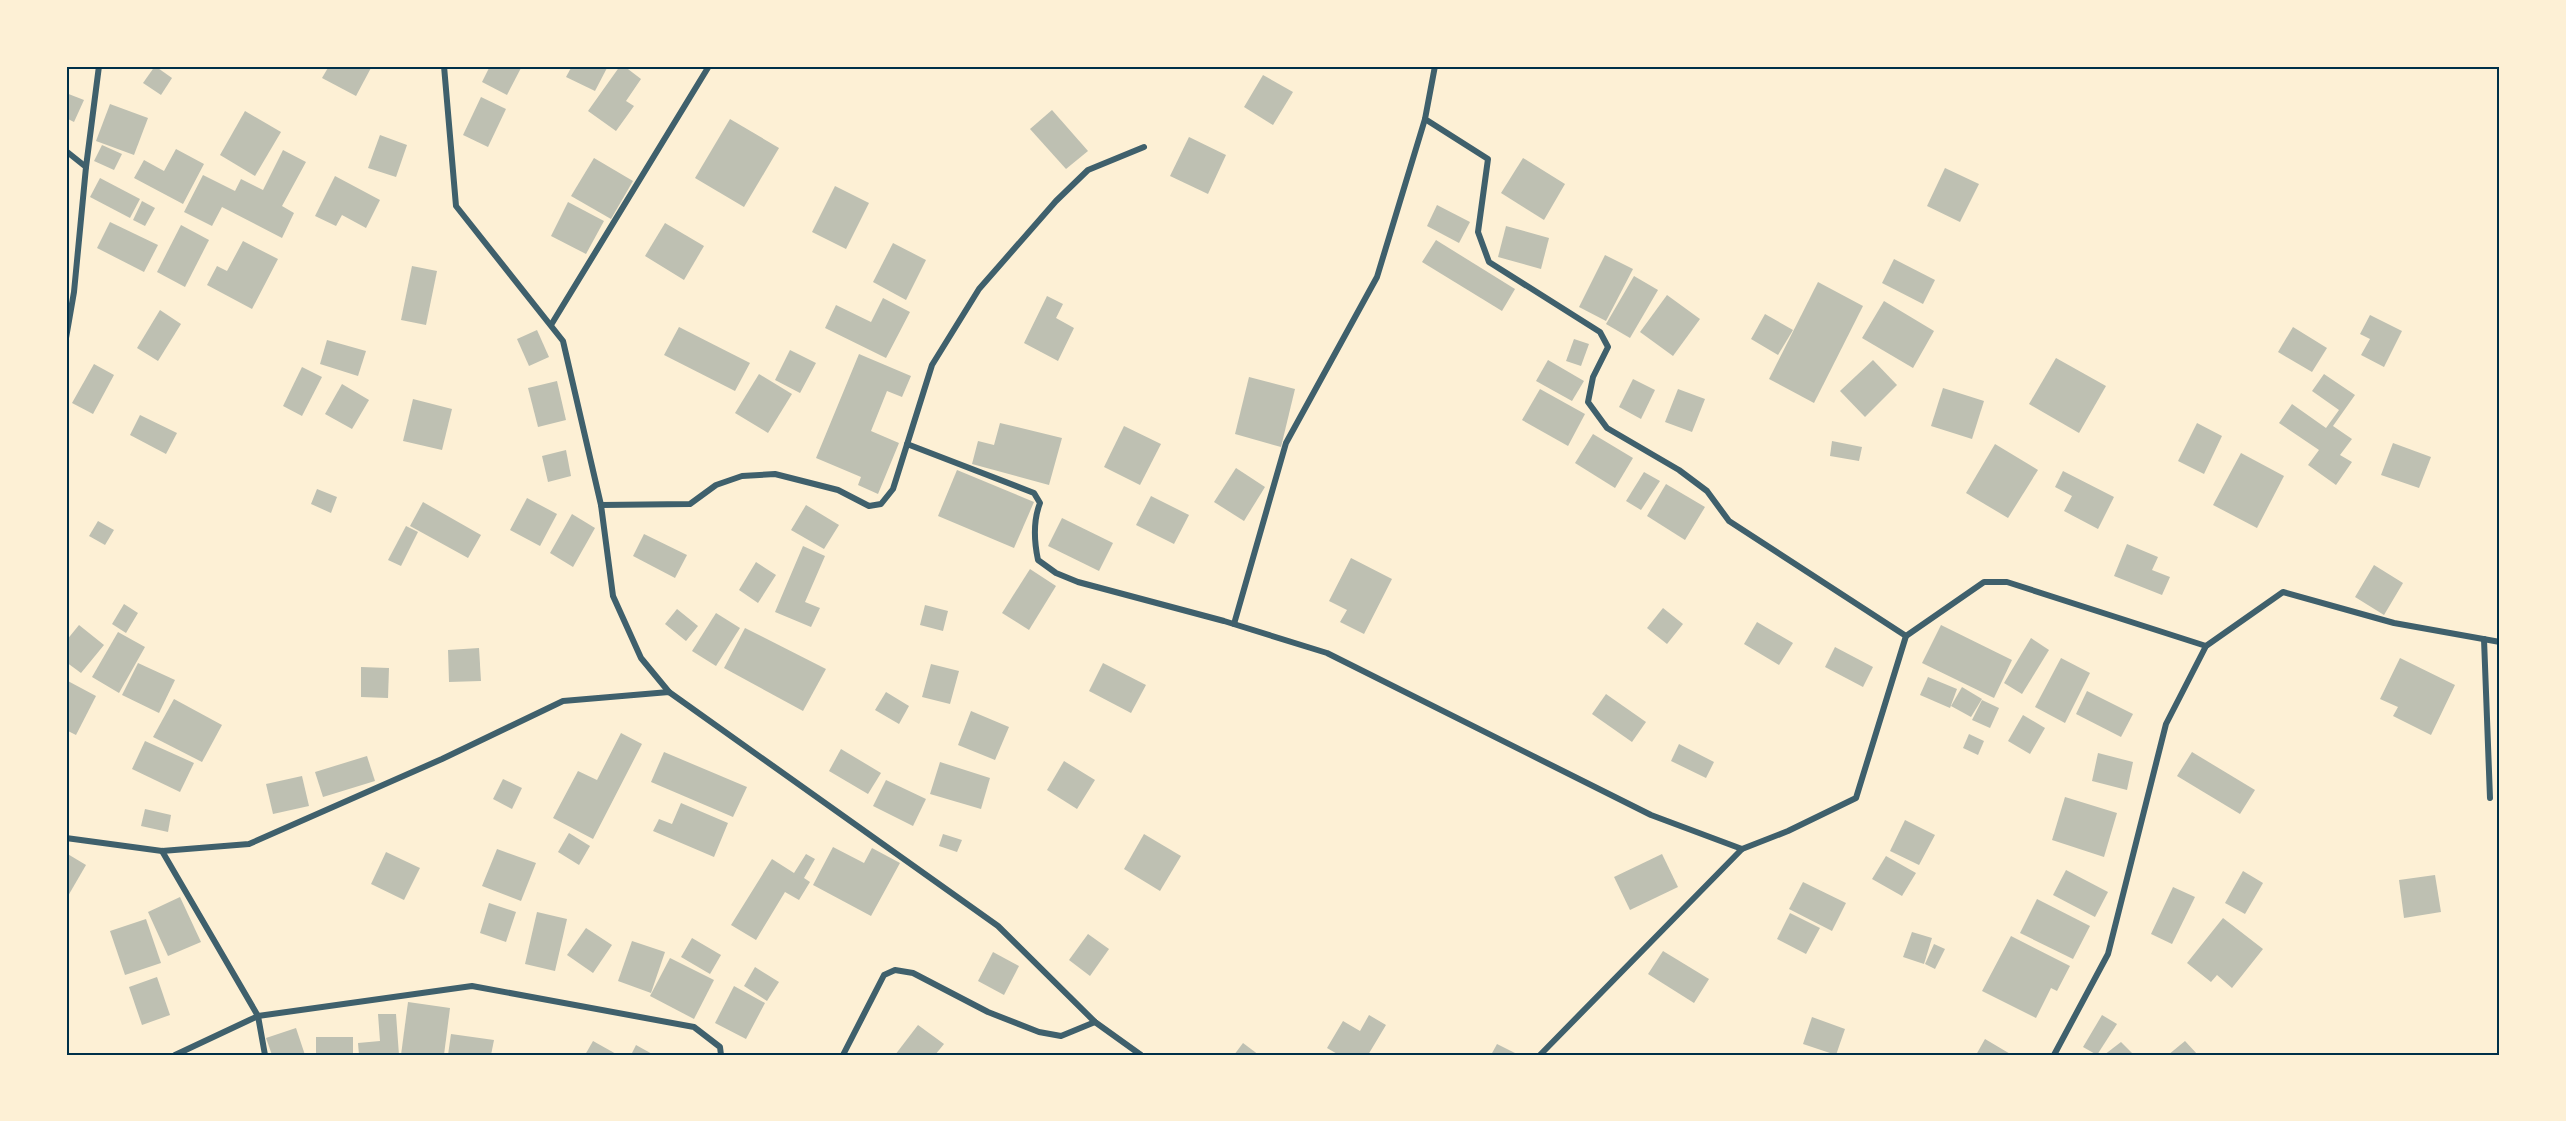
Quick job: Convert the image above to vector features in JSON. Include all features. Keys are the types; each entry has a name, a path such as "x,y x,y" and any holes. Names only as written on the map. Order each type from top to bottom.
{"street":[{"path":"66,338 74,292 86,167 99,66"},
{"path":"444,66 456,206 563,341 601,505 613,596 641,658 669,692 998,926 1095,1022 1141,1055"},
{"path":"551,325 709,66"},
{"path":"1234,624 1286,443 1377,277 1425,119 1435,66"},
{"path":"1425,119 1488,159 1478,232 1489,262 1600,332 1608,347 1593,377 1588,402 1607,428 1679,470 1707,491 1729,521 1906,636"},
{"path":"601,505 690,504 716,485 742,476 775,474 838,490 869,506 881,504 893,489 932,365 979,289 1056,201 1088,170 1144,147"},
{"path":"66,151 86,167"},
{"path":"907,444 1034,493 1040,504 1035,514 1035,547 1038,560 1056,573 1078,582 1234,624 1327,653 1651,815 1742,849"},
{"path":"1540,1055 1742,849 1788,831 1856,798 1906,636 1984,582 2007,582 2206,646"},
{"path":"2054,1055 2108,954 2166,724 2206,646 2283,592 2394,623 2500,642"},
{"path":"2484,639 2490,798"},
{"path":"66,838 162,851 249,844 442,759 563,701 669,692"},
{"path":"162,851 258,1016 265,1055"},
{"path":"843,1055 884,975 895,970 913,973 988,1012 1040,1032 1061,1036 1095,1022"},
{"path":"175,1055 258,1016 472,986 694,1027 720,1047 721,1055"}],"building":[{"path":"155,66 172,78 161,95 143,83"},
{"path":"329,66 372,66 356,96 322,78"},
{"path":"490,66 522,66 507,95 482,82"},
{"path":"572,66 608,66 595,91 566,77"},
{"path":"620,66 624,66 641,79 626,101 634,106 616,131 588,111"},
{"path":"1263,75 1293,92 1273,125 1244,107"},
{"path":"66,93 84,100 74,122 66,118"},
{"path":"481,97 506,109 488,147 463,135"},
{"path":"110,104 148,118 134,155 96,141"},
{"path":"1052,110 1088,151 1066,169 1030,129"},
{"path":"245,111 281,132 255,176 220,155"},
{"path":"730,119 779,148 744,207 695,178"},
{"path":"380,135 407,145 396,177 368,168"},
{"path":"1189,137 1226,155 1208,194 1170,176"},
{"path":"102,145 122,154 114,170 94,161"},
{"path":"176,149 204,164 183,204 134,178 144,160 164,171"},
{"path":"283,150 306,162 282,206 294,213 282,238 222,207 212,226 184,212 203,175 235,191 241,179 263,190"},
{"path":"594,158 633,181 611,219 571,196"},
{"path":"1523,158 1565,184 1544,220 1501,193"},
{"path":"1945,168 1979,184 1960,222 1927,206"},
{"path":"335,176 380,200 366,228 342,215 336,226 315,216"},
{"path":"100,178 140,199 130,218 90,197"},
{"path":"835,186 869,203 846,249 812,232"},
{"path":"142,201 155,208 145,226 133,220"},
{"path":"568,202 604,221 586,254 551,236"},
{"path":"1437,205 1470,222 1459,243 1427,226"},
{"path":"110,222 158,245 144,272 97,248"},
{"path":"665,223 704,246 684,280 645,256"},
{"path":"181,225 209,240 185,287 157,272"},
{"path":"1506,226 1549,238 1541,269 1498,257"},
{"path":"1436,240 1515,289 1502,311 1422,262"},
{"path":"243,241 278,259 252,309 207,285 217,266 227,271"},
{"path":"893,243 926,260 906,300 873,282"},
{"path":"1605,255 1633,269 1606,321 1579,307"},
{"path":"1894,259 1935,280 1923,304 1882,283"},
{"path":"412,266 437,271 426,325 401,320"},
{"path":"1634,276 1658,290 1630,338 1606,324"},
{"path":"1818,282 1863,306 1814,403 1769,379"},
{"path":"1667,295 1700,319 1673,356 1640,332"},
{"path":"1047,296 1063,304 1056,318 1074,328 1058,361 1024,343"},
{"path":"883,298 910,312 886,358 825,328 836,305 871,322"},
{"path":"1884,301 1934,331 1913,368 1862,338"},
{"path":"160,310 181,324 158,361 137,348"},
{"path":"1765,314 1793,330 1778,355 1751,339"},
{"path":"2370,315 2402,331 2384,367 2361,355 2370,339 2360,334"},
{"path":"679,327 750,363 735,391 664,355"},
{"path":"2293,327 2327,348 2312,372 2278,352"},
{"path":"537,330 549,357 529,366 517,339"},
{"path":"1574,339 1589,344 1581,366 1566,361"},
{"path":"327,340 366,351 358,376 320,364"},
{"path":"790,350 816,363 800,393 775,380"},
{"path":"859,354 911,376 902,397 887,391 871,431 899,443 878,494 858,485 861,477 816,458"},
{"path":"2056,358 2106,386 2079,433 2029,404"},
{"path":"1548,360 1584,381 1572,401 1536,381"},
{"path":"1873,360 1897,385 1865,417 1840,391"},
{"path":"94,364 114,375 93,414 72,403"},
{"path":"302,367 322,377 302,416 283,406"},
{"path":"759,374 792,394 768,433 735,413"},
{"path":"2324,374 2355,395 2333,426 2352,439 2340,455 2352,462 2336,485 2308,465 2319,450 2279,423 2292,404 2326,428 2339,410 2312,391"},
{"path":"1249,377 1295,389 1281,447 1235,434"},
{"path":"1633,379 1655,390 1641,419 1619,407"},
{"path":"557,381 566,420 538,427 528,388"},
{"path":"342,384 369,400 352,429 325,414"},
{"path":"1943,388 1984,401 1972,439 1931,426"},
{"path":"1540,389 1585,414 1568,446 1522,420"},
{"path":"1678,389 1705,399 1692,432 1665,422"},
{"path":"413,399 452,409 442,450 403,441"},
{"path":"140,415 177,433 166,454 130,435"},
{"path":"1000,423 1062,438 1049,485 972,464 978,441 994,445"},
{"path":"2197,423 2222,436 2204,474 2178,461"},
{"path":"1124,426 1161,444 1140,485 1104,467"},
{"path":"1593,434 1633,458 1615,488 1575,463"},
{"path":"1832,441 1862,447 1859,461 1830,456"},
{"path":"2393,443 2431,457 2419,488 2381,475"},
{"path":"1995,444 2038,470 2008,518 1966,493"},
{"path":"566,450 571,476 548,482 542,456"},
{"path":"2241,453 2284,476 2257,528 2213,505"},
{"path":"1236,468 1265,487 1244,521 1214,502"},
{"path":"957,470 1034,502 1014,548 938,516"},
{"path":"2063,471 2114,497 2098,529 2064,511 2072,496 2055,487"},
{"path":"1644,472 1660,481 1641,510 1626,501"},
{"path":"1666,484 1705,507 1685,540 1647,516"},
{"path":"317,489 337,497 331,513 311,504"},
{"path":"1151,496 1189,515 1174,544 1136,525"},
{"path":"527,498 557,514 540,546 510,530"},
{"path":"423,502 481,535 468,558 410,526"},
{"path":"806,505 839,525 824,549 791,530"},
{"path":"572,514 595,528 573,567 550,553"},
{"path":"1062,518 1113,543 1099,571 1048,546"},
{"path":"98,521 114,530 105,545 89,536"},
{"path":"406,526 418,532 401,566 388,560"},
{"path":"644,534 687,555 675,578 633,556"},
{"path":"2127,544 2158,557 2152,570 2170,577 2162,595 2114,576"},
{"path":"803,546 825,556 805,602 820,608 811,627 775,612"},
{"path":"1351,558 1392,579 1364,634 1340,622 1347,610 1329,601"},
{"path":"756,562 776,575 758,603 739,590"},
{"path":"2374,565 2403,583 2384,615 2355,597"},
{"path":"1030,569 1056,586 1029,630 1002,613"},
{"path":"124,604 138,613 126,633 112,624"},
{"path":"925,605 948,611 943,631 920,625"},
{"path":"1663,608 1683,624 1667,644 1647,628"},
{"path":"677,609 698,626 686,641 665,624"},
{"path":"716,613 740,628 716,666 692,651"},
{"path":"1757,622 1793,643 1779,665 1744,644"},
{"path":"79,625 104,645 81,673 66,662 66,641"},
{"path":"1941,625 2012,660 1994,698 1922,663"},
{"path":"745,628 826,669 803,711 724,668"},
{"path":"118,632 145,647 119,693 92,677"},
{"path":"2031,638 2049,650 2022,694 2004,683"},
{"path":"1835,647 1873,667 1863,687 1825,667"},
{"path":"479,648 481,681 449,682 448,650"},
{"path":"2061,658 2090,673 2065,723 2035,707"},
{"path":"2400,658 2455,685 2431,735 2393,716 2398,707 2380,699"},
{"path":"138,663 175,680 159,713 122,695"},
{"path":"1103,663 1146,685 1131,713 1089,691"},
{"path":"931,664 959,671 950,704 922,697"},
{"path":"361,667 389,668 388,698 361,697"},
{"path":"1928,677 1957,689 1950,708 1920,695"},
{"path":"66,680 96,696 76,735 66,730"},
{"path":"1962,687 1982,699 1971,717 1951,706"},
{"path":"2087,691 2133,714 2121,737 2076,714"},
{"path":"886,692 909,706 899,724 875,710"},
{"path":"1606,694 1646,722 1632,742 1592,714"},
{"path":"174,699 222,725 202,762 153,737"},
{"path":"1982,700 1999,708 1990,728 1972,720"},
{"path":"971,711 1009,727 995,760 958,745"},
{"path":"2023,715 2045,728 2030,754 2008,741"},
{"path":"621,733 642,744 593,839 553,818 578,771 597,780"},
{"path":"1969,734 1984,741 1978,755 1963,748"},
{"path":"145,741 194,763 180,792 132,769"},
{"path":"1679,744 1714,762 1706,778 1671,761"},
{"path":"841,749 881,773 868,794 829,771"},
{"path":"664,752 747,787 733,817 651,782"},
{"path":"2192,752 2255,790 2240,814 2177,776"},
{"path":"2098,753 2133,762 2127,790 2092,781"},
{"path":"367,756 375,781 323,797 315,772"},
{"path":"1064,761 1095,780 1077,809 1047,790"},
{"path":"940,762 990,778 981,809 930,794"},
{"path":"302,776 309,806 273,814 266,784"},
{"path":"503,779 522,788 512,809 493,799"},
{"path":"886,780 926,799 913,826 873,806"},
{"path":"2065,797 2117,813 2104,857 2052,840"},
{"path":"681,803 728,823 714,857 653,831 659,819 672,824"},
{"path":"145,809 171,815 168,832 141,826"},
{"path":"1905,820 1935,835 1919,865 1890,851"},
{"path":"569,833 590,846 579,865 558,852"},
{"path":"943,834 962,840 957,852 939,846"},
{"path":"1144,834 1181,856 1160,891 1124,869"},
{"path":"833,847 864,863 872,848 900,863 871,916 813,885"},
{"path":"497,849 536,863 521,901 482,886"},
{"path":"386,852 420,868 404,900 371,884"},
{"path":"66,853 86,865 68,896 66,895"},
{"path":"806,854 815,859 804,878 810,882 799,900 785,892 756,940 731,925 772,859 794,873"},
{"path":"1662,854 1678,887 1630,910 1614,877"},
{"path":"1886,856 1916,873 1902,896 1872,879"},
{"path":"2066,870 2108,892 2095,917 2053,895"},
{"path":"2243,871 2263,883 2245,914 2225,903"},
{"path":"2435,875 2441,912 2404,918 2399,880"},
{"path":"1803,882 1846,903 1832,931 1789,909"},
{"path":"2173,887 2195,897 2172,944 2151,934"},
{"path":"180,897 201,942 168,956 148,912"},
{"path":"2037,899 2090,926 2073,959 2020,933"},
{"path":"489,903 516,912 506,942 480,933"},
{"path":"537,912 567,919 555,971 525,964"},
{"path":"1790,913 1820,928 1806,954 1777,939"},
{"path":"2223,918 2263,949 2232,988 2217,975 2211,982 2187,963"},
{"path":"146,919 161,963 125,975 110,931"},
{"path":"586,928 612,945 593,973 567,955"},
{"path":"1912,932 1932,938 1924,964 1903,957"},
{"path":"1088,934 1109,949 1090,976 1069,960"},
{"path":"2011,936 2070,966 2057,991 2051,988 2036,1018 1982,991"},
{"path":"692,938 721,955 710,974 681,957"},
{"path":"632,941 665,952 651,993 618,981"},
{"path":"1934,944 1945,949 1935,969 1925,964"},
{"path":"1663,951 1709,979 1694,1003 1648,974"},
{"path":"993,952 1019,966 1004,995 978,981"},
{"path":"670,958 714,980 694,1019 650,996"},
{"path":"755,967 779,982 767,1001 744,986"},
{"path":"157,977 170,1015 142,1025 129,987"},
{"path":"734,986 765,1003 746,1039 715,1023"},
{"path":"408,1002 450,1008 444,1055 401,1055"},
{"path":"378,1014 396,1014 399,1055 359,1055 358,1043 380,1041"},
{"path":"1369,1015 1386,1025 1368,1055 1339,1055 1327,1048 1343,1021 1360,1031"},
{"path":"2102,1015 2117,1024 2097,1055 2083,1047"},
{"path":"1812,1017 1845,1029 1836,1055 1803,1044"},
{"path":"918,1025 944,1044 935,1055 895,1055"},
{"path":"296,1028 305,1055 272,1055 266,1038"},
{"path":"451,1034 494,1040 491,1055 448,1055"},
{"path":"316,1037 353,1037 353,1055 316,1055"},
{"path":"1985,1039 2012,1055 1976,1055"},
{"path":"593,1041 618,1055 585,1055"},
{"path":"2185,1041 2198,1055 2168,1055"},
{"path":"2121,1042 2134,1055 2104,1055"},
{"path":"1243,1043 1259,1055 1234,1055"},
{"path":"1497,1044 1519,1055 1491,1055"},
{"path":"636,1045 654,1055 631,1055"}]}
